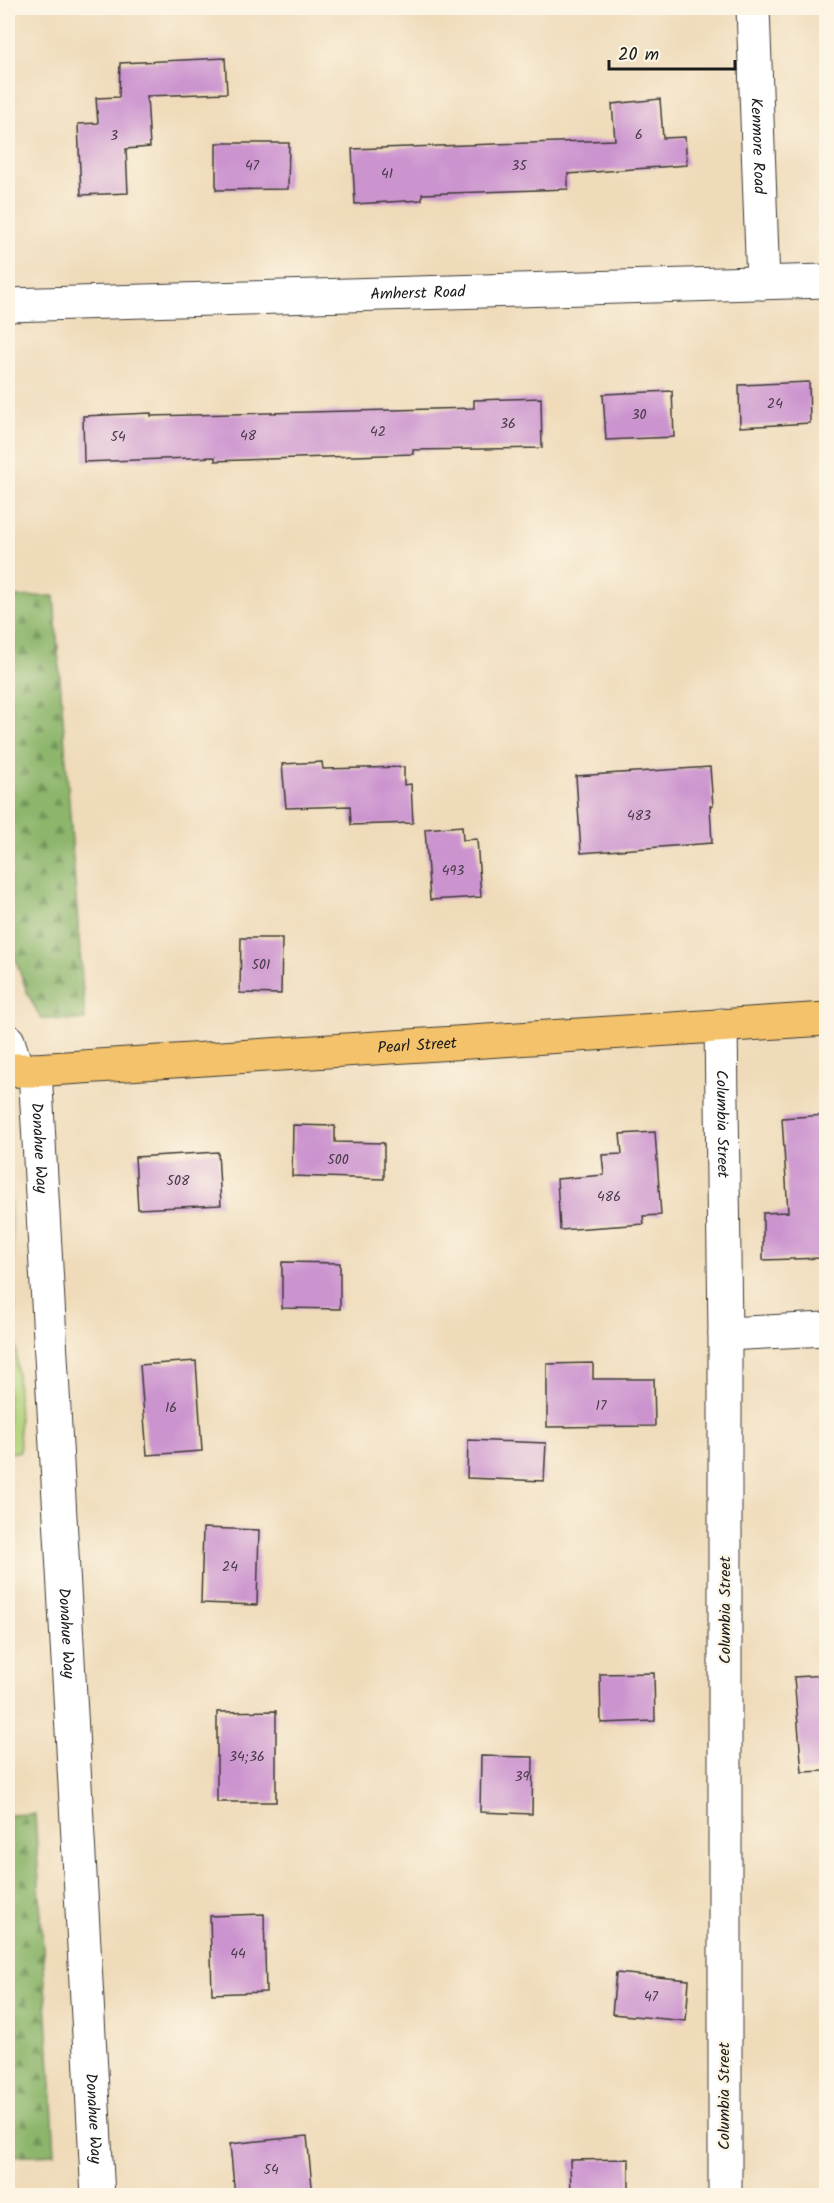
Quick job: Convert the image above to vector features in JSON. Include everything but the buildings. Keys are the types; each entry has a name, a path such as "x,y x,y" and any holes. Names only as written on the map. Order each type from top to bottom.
{"main road":[{"name":"Pearl Street","path":"17,1063 826,1019"}],"street":[{"name":"Kenmore Road","path":"753,8 763,283"},
{"name":"Amherst Road","path":"8,305 826,281"},
{"name":"Columbia Street","path":"722,1025 725,1334 725,2196"},
{"name":"Donahue Way","path":"17,1063 98,2196"},
{"path":"725,1334 826,1329"}],"green space":[{"path":"54,596 85,1020 41,1019 27,992 12,949 8,911 8,597"},
{"path":"8,1126 20,1451 8,1453"},
{"path":"35,1814 55,2154 8,2156 8,1815"}]}
